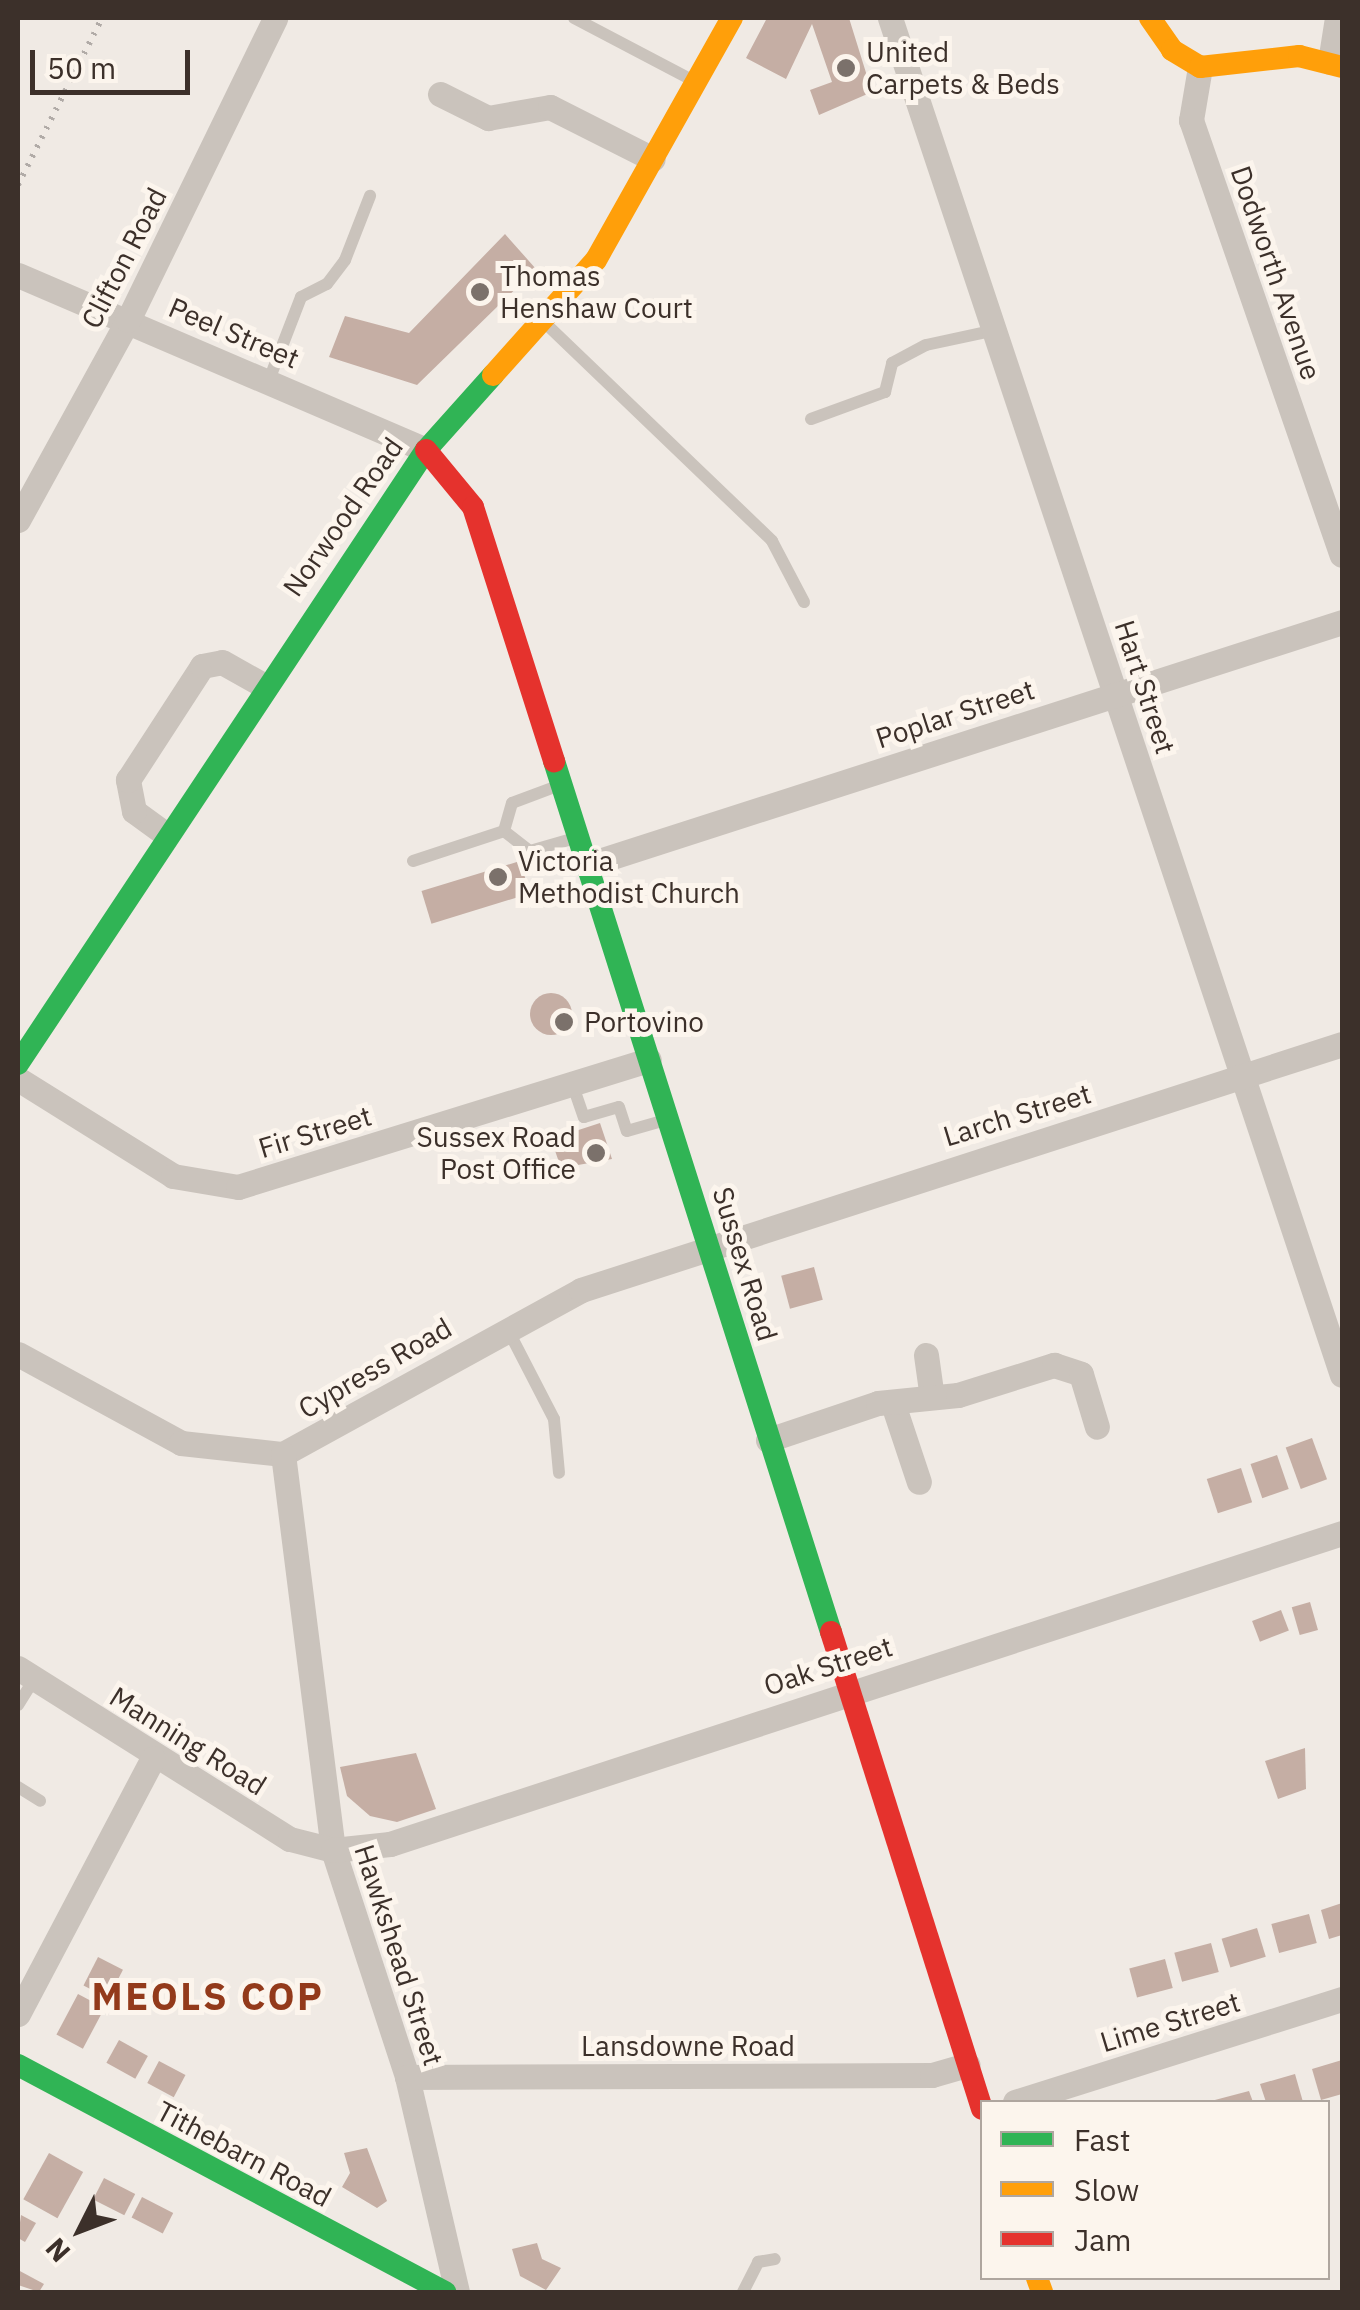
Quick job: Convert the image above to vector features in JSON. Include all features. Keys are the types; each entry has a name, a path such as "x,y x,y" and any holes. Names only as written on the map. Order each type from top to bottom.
{"street":[{"name":"Clifton Road","path":"18,520 128,320 275,18"},
{"name":"Norwood Road","path":"18,1064 164,833 426,450 596,260 732,18"},
{"name":"Hart Street","path":"890,18 1342,1374"},
{"path":"1150,18 1172,50 1200,66 1299,56 1336,65 1337,18"},
{"name":"Dodworth Avenue","path":"1200,66 1191,120 1342,554"},
{"path":"440,94 488,118 550,107 653,159"},
{"name":"Peel Street","path":"18,275 426,450"},
{"name":"Sussex Road","path":"426,450 474,506 980,2103"},
{"name":"Poplar Street","path":"587,865 1342,622"},
{"path":"164,833 134,811 128,780 202,666 222,662 263,685"},
{"name":"Larch Street","path":"708,1244 1342,1044"},
{"name":"Fir Street","path":"18,1079 204,1188 238,1187 649,1060"},
{"name":"Cypress Road","path":"18,1354 180,1443 283,1454 507,1328 708,1244"},
{"path":"926,1355 930,1392"},
{"path":"768,1440 930,1392 958,1395 1054,1365 1080,1374 1097,1427"},
{"path":"893,1404 918,1482"},
{"name":"Hawkshead Street","path":"283,1454 333,1850 407,2077 457,2292"},
{"name":"Oak Street","path":"333,1850 390,1844 850,1690 1342,1534"},
{"name":"Manning Road","path":"26,1673 153,1758 290,1839 333,1850"},
{"path":"18,2012 153,1758"},
{"name":"Lime Street","path":"1021,2100 1342,1999"},
{"name":"Lansdowne Road","path":"407,2077 932,2075 968,2065"},
{"name":"Tithebarn Road","path":"22,2077 434,2289"}],"lane":[{"path":"574,18 696,82"},
{"path":"269,380 301,296 327,284 345,260 370,196"},
{"path":"542,320 772,541 804,602"},
{"path":"811,419 886,392 892,363 926,345 996,330"},
{"path":"504,831 512,803 562,785"},
{"path":"504,831 530,851 578,838"},
{"path":"413,861 504,831"},
{"path":"572,1083 584,1117 618,1108 627,1131 668,1119"},
{"path":"507,1328 554,1419 558,1473"},
{"path":"18,1705 26,1673"},
{"path":"18,1787 40,1801"},
{"path":"742,2292 758,2262 775,2260"}],"building":[{"name":"United Carpets & Beds","path":"767,18 849,18 872,92 819,115 810,90 832,82 812,24 786,79 746,58"},
{"name":"Thomas Henshaw Court","path":"505,234 536,269 417,385 329,357 345,316 409,333"},
{"name":"Victoria Methodist Church","path":"520,861 530,894 431,924 422,891"},
{"path":"551,993 566,999 572,1014 566,1029 551,1035 536,1029 530,1014 536,999"},
{"path":"600,1123 612,1159 561,1168 551,1139"},
{"path":"814,1267 823,1300 790,1309 781,1276"},
{"path":"1312,1438 1327,1479 1301,1489 1286,1448"},
{"path":"1277,1455 1289,1489 1262,1498 1251,1464"},
{"path":"1241,1468 1252,1502 1218,1513 1207,1479"},
{"path":"1310,1602 1318,1630 1300,1635 1292,1607"},
{"path":"1281,1610 1289,1631 1260,1642 1252,1621"},
{"path":"1305,1748 1306,1789 1278,1799 1265,1761"},
{"path":"416,1753 436,1809 397,1822 370,1816 347,1796 340,1767"},
{"path":"1342,1903 1342,1935 1329,1939 1321,1910"},
{"path":"1309,1914 1317,1943 1279,1953 1271,1924"},
{"path":"1257,1928 1266,1957 1230,1968 1222,1939"},
{"path":"1211,1943 1219,1972 1182,1982 1174,1953"},
{"path":"98,1957 123,1970 108,1998 83,1986"},
{"path":"1165,1959 1173,1988 1137,1998 1129,1969"},
{"path":"78,1994 104,2008 83,2049 56,2035"},
{"path":"119,2040 148,2056 135,2079 106,2063"},
{"path":"1342,2060 1342,2094 1321,2100 1312,2069"},
{"path":"159,2061 185,2075 174,2097 147,2083"},
{"path":"1295,2074 1302,2100 1265,2100 1260,2084"},
{"path":"1249,2091 1252,2100 1215,2100"},
{"path":"367,2148 387,2201 377,2208 342,2187 350,2173 344,2153"},
{"path":"49,2153 83,2172 57,2218 23,2199"},
{"path":"104,2178 135,2194 124,2215 93,2199"},
{"path":"142,2197 173,2213 163,2233 132,2217"},
{"path":"21,2215 36,2223 25,2242 18,2238"},
{"path":"537,2243 542,2259 561,2268 546,2290 520,2276 512,2249"},
{"path":"18,2270 44,2284 39,2292 18,2285"}],"railway":[{"path":"18,185 102,18"}],"traffic: fast":[{"path":"18,1064 426,450 493,375"},
{"path":"554,761 831,1632"},
{"path":"18,2065 445,2292"}],"traffic: slow":[{"path":"493,375 596,260 732,18"},
{"path":"1150,18 1172,50 1200,67 1299,56 1342,67"},
{"path":"1038,2280 1042,2292"}],"traffic: jam":[{"path":"426,450 473,507 554,761"},
{"path":"831,1632 980,2103"}],"place":[{"name":"United Carpets & Beds","path":"846,68"},
{"name":"Thomas Henshaw Court","path":"480,292"},
{"name":"Victoria Methodist Church","path":"498,877"},
{"name":"Portovino","path":"564,1022"},
{"name":"Sussex Road Post Office","path":"596,1153"}],"district":[{"name":"MEOLS COP","path":"208,1996"}]}
